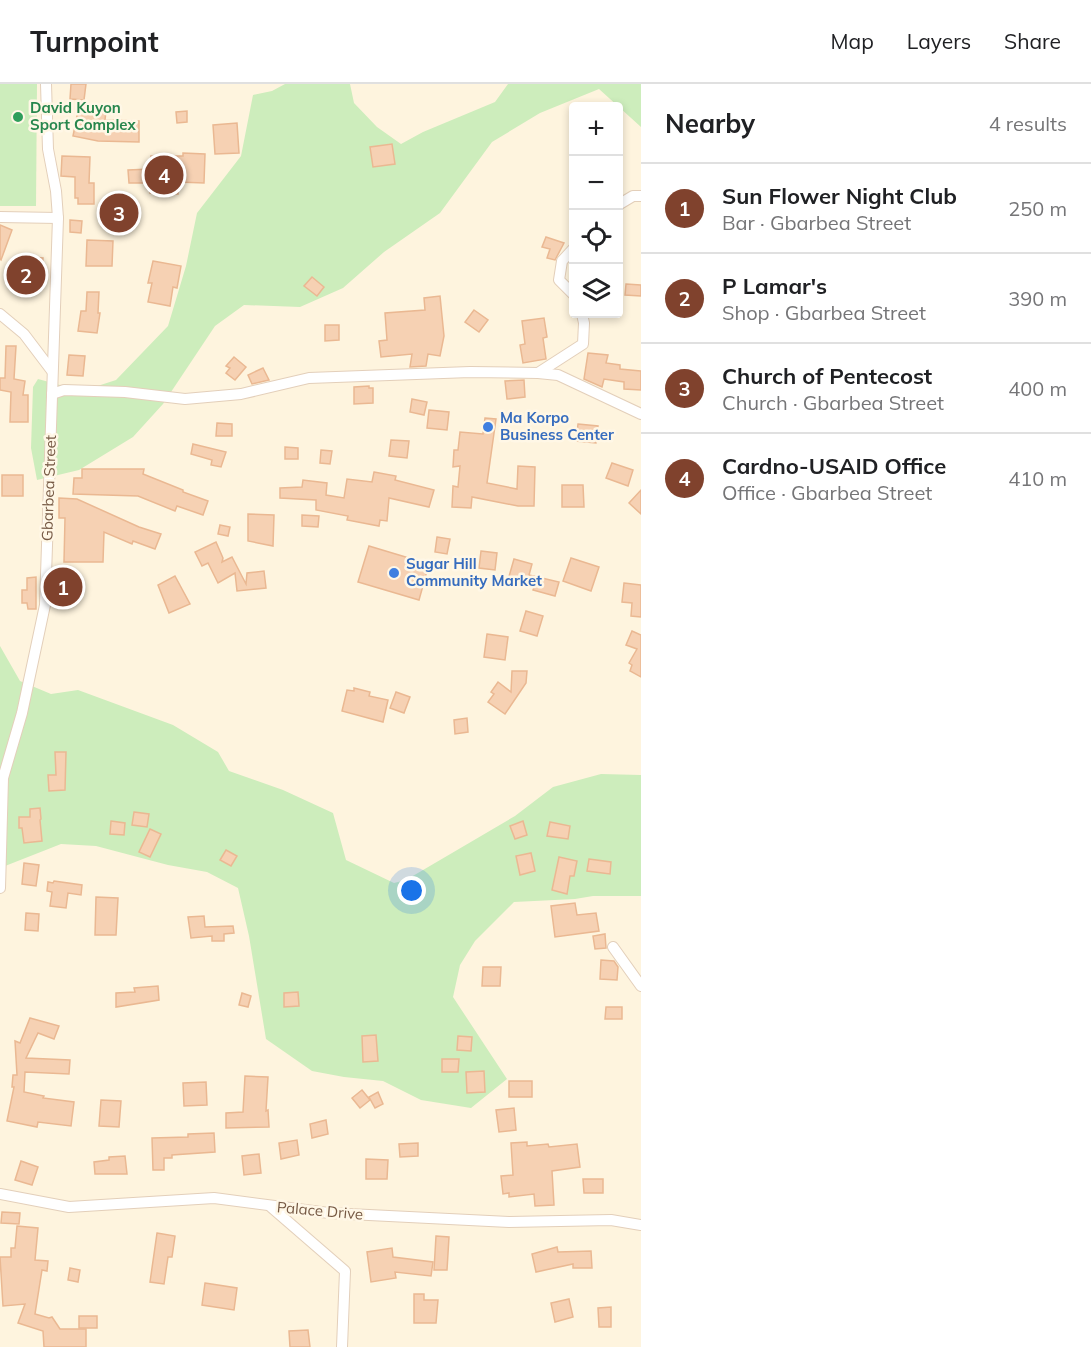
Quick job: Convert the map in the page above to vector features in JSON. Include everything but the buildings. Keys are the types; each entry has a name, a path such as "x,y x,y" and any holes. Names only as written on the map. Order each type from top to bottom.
{"street":[{"name":"Gbarbea Street","path":"0,888 3,778 22,713 45,605 58,218 56,191 48,149 46,84"},
{"path":"623,202 633,196 641,196"},
{"path":"0,217 58,218"},
{"path":"569,253 562,261 559,280 569,291"},
{"path":"0,314 24,334 52,370"},
{"path":"538,373 583,344 583,318"},
{"path":"52,394 64,390 125,392 185,399 241,394 309,378 470,372 538,373 558,375 641,414"},
{"path":"613,947 641,986"},
{"name":"Palace Drive","path":"0,1194 69,1207 214,1198 329,1213 509,1222 611,1220 641,1225"},
{"path":"271,1207 345,1271 342,1347"}],"green space":[{"name":"David Kuyon Sport Complex","path":"0,84 37,84 36,206 0,206"},
{"path":"285,84 350,84 354,103 377,127 401,144 423,132 495,102 508,84 641,84 641,127 623,111 623,102 613,102 599,89 540,113 492,142 440,213 384,252 343,288 300,307 244,305 215,326 163,404 133,437 79,470 37,480 31,448 33,387 38,379 82,391 116,380 168,326 186,266 197,213 241,156 253,95 272,91"},
{"path":"0,646 20,681 51,694 78,690 173,725 218,752 229,771 283,790 333,813 346,860 394,883 406,880 515,816 553,787 601,774 641,775 641,896 593,896 514,902 475,941 460,965 453,997 507,1079 471,1108 421,1100 383,1081 312,1071 266,1039 249,936 238,888 207,872 168,865 96,846 61,844 0,868"}],"place":[{"name":"David Kuyon Sport Complex","path":"18,117"},
{"name":"Cardno-USAID Office","path":"164,175"},
{"name":"Church of Pentecost","path":"119,213"},
{"name":"P Lamar's","path":"26,275"},
{"name":"Ma Korpo Business Center","path":"488,427"},
{"name":"Sugar Hill Community Market","path":"394,573"},
{"name":"Sun Flower Night Club","path":"63,587"}]}
